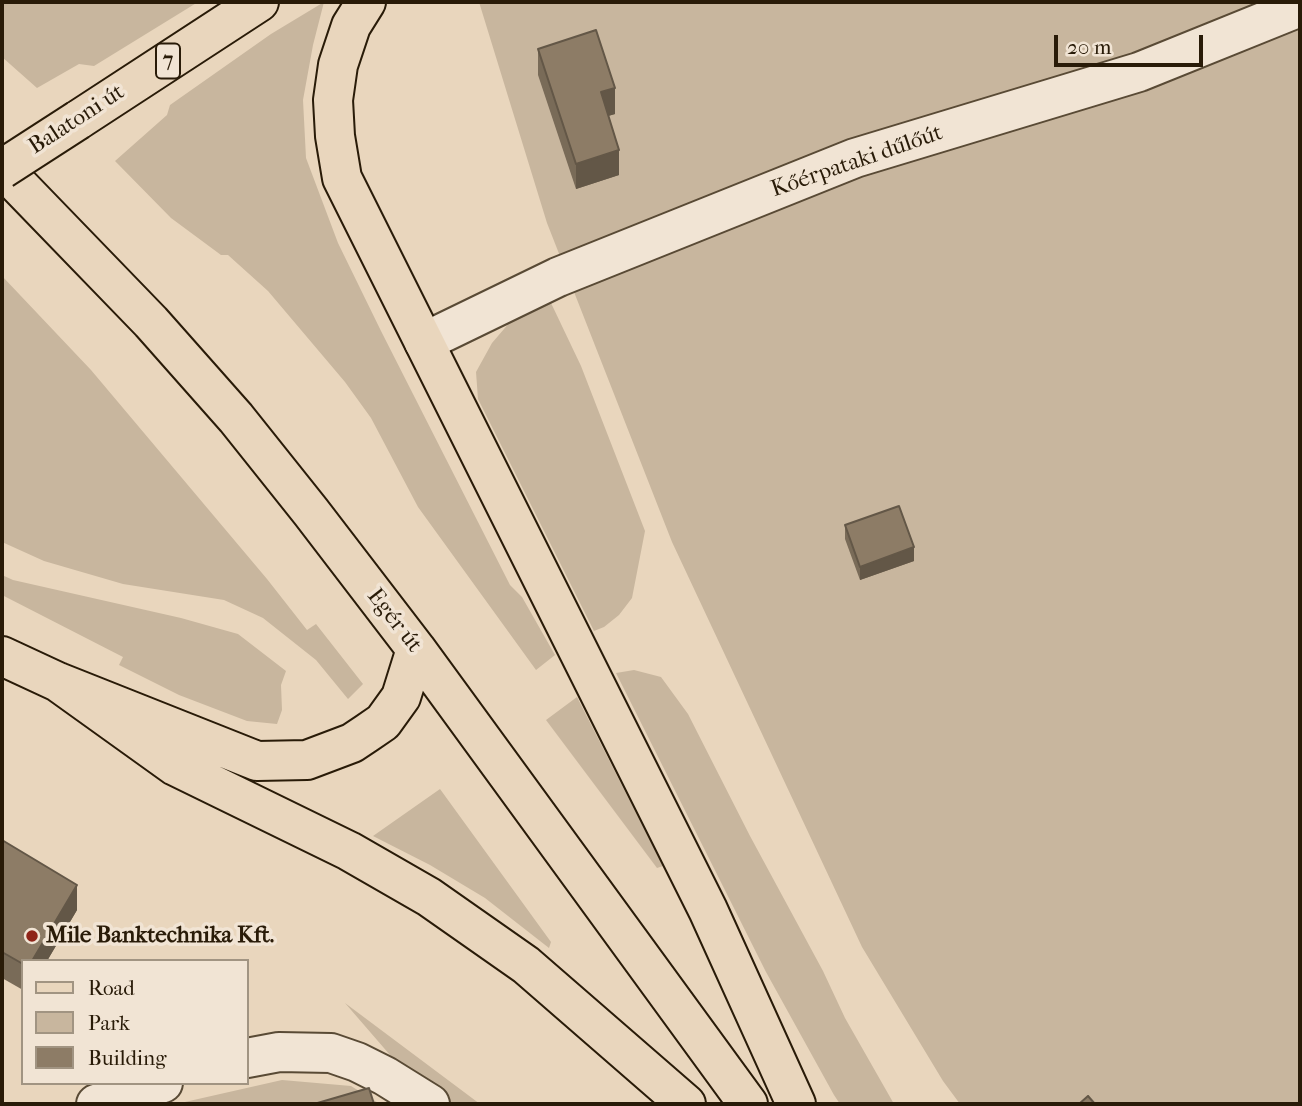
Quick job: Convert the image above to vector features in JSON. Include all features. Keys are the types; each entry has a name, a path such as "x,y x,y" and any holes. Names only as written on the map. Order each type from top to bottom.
{"main road":[{"name":"Balatoni út","path":"2,169 259,2"},
{"path":"366,2 351,26 338,65 333,100 335,136 342,178 708,911 796,1104"},
{"name":"Egér út","path":"2,169 151,321 236,418 416,649 748,1104"},
{"path":"2,656 58,682 257,761 307,760 352,743 383,722 401,697 416,649"},
{"path":"58,682 175,766 349,851 429,897 526,965 686,1104"}],"street":[{"name":"Kőérpataki dűlőút","path":"424,342 558,277 855,158 1139,72 1300,8"},
{"path":"248,1058 279,1052 331,1053 385,1076 430,1104"},
{"path":"96,1104 157,1085"}],"green space":[{"path":"2,2 198,2 94,66 79,64 37,88 2,57"},
{"path":"324,2 303,100 306,158 338,243 381,331 510,585 522,597 555,655 536,670 418,507 371,418 345,382 268,291 228,255 221,255 171,218 115,161 167,115 170,105 271,34"},
{"path":"479,2 1300,2 1300,1104 960,1104 943,1081 862,947 672,542 547,223"},
{"path":"2,276 91,370 307,630 316,624 363,684 348,699 316,660 263,618 224,600 123,584 44,561 2,542"},
{"path":"551,303 581,366 645,531 632,598 619,615 594,631 478,399 476,372 492,343 510,322"},
{"path":"2,575 13,580 181,618 238,634 286,671 281,685 282,710 277,724 247,721 179,695 119,665 123,657 2,595"},
{"path":"634,670 661,677 688,714 845,1018 894,1104 840,1104 834,1095 766,972 616,673"},
{"path":"577,697 663,866 657,868 546,720"},
{"path":"440,789 551,942 549,948 485,898 430,865 373,836"},
{"path":"345,1003 480,1104 452,1104 390,1055"},
{"path":"282,1080 351,1086 380,1104 176,1104"}],"building":[{"path":"596,30 615,88 601,92 619,150 576,164 538,49"},
{"path":"899,506 914,547 860,567 845,525"},
{"name":"Mile Banktechnika Kft.","path":"2,840 77,885 33,959 21,959 21,963 2,952"},
{"path":"369,1088 374,1104 314,1104"},
{"path":"1088,1096 1095,1104 1079,1104"}],"place":[{"name":"Mile Banktechnika Kft.","path":"32,936"}]}
